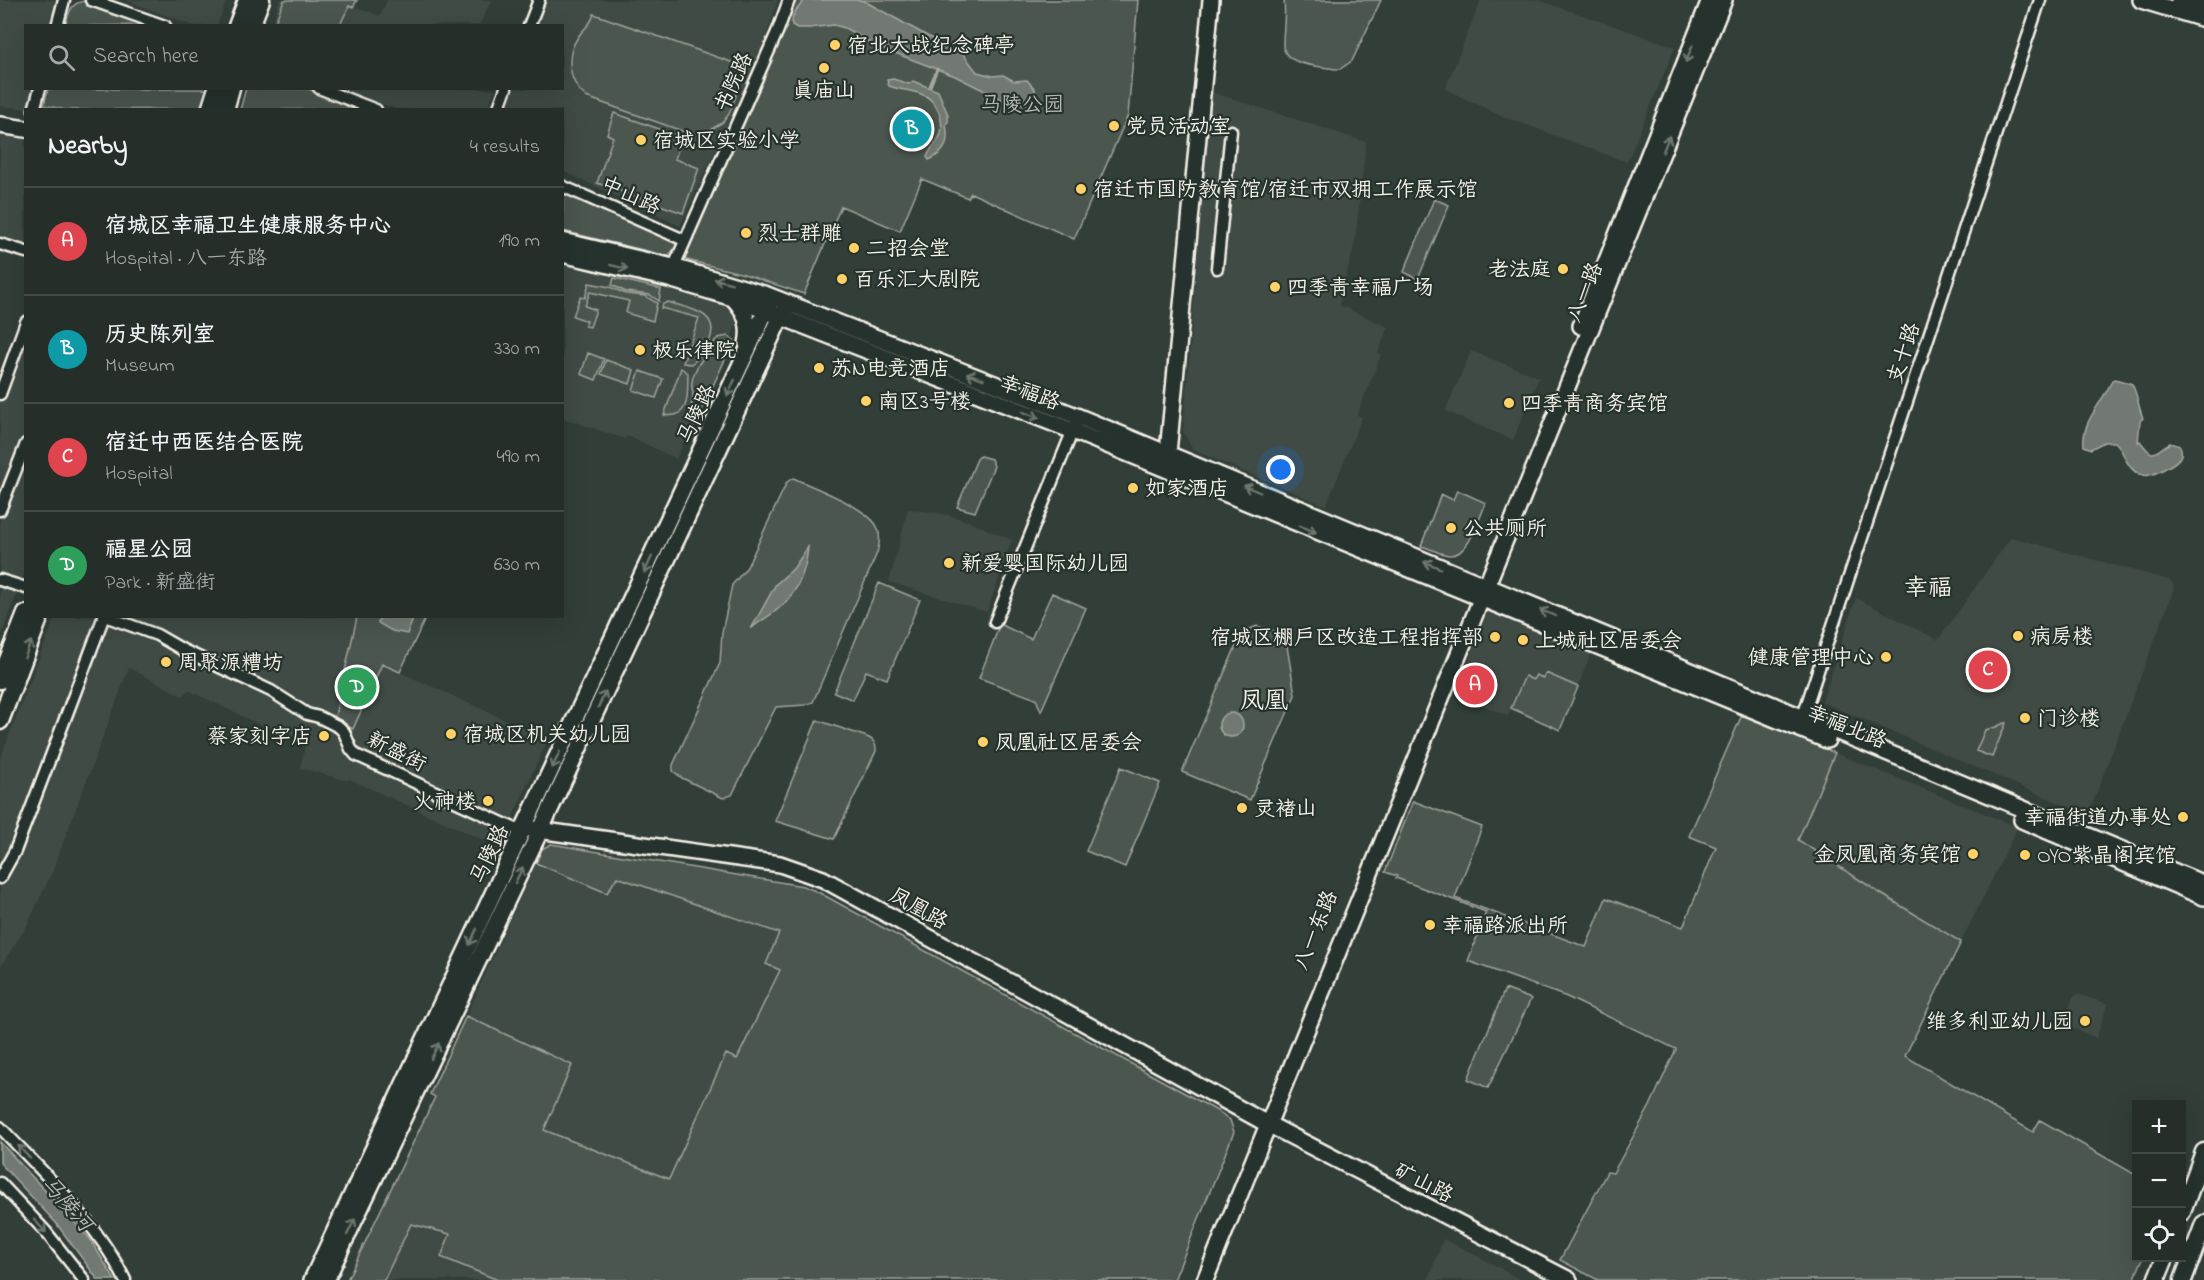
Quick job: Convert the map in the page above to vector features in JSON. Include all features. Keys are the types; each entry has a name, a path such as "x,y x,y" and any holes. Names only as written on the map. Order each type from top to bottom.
{"main road":[{"path":"238,24 247,0"},
{"path":"253,24 261,0"},
{"path":"1168,453 1211,0"},
{"name":"八一路","path":"1480,592 1710,0"},
{"name":"八一路","path":"1480,592 1724,0"},
{"path":"2141,0 2204,19"},
{"path":"2179,0 2204,8"},
{"path":"211,108 216,90"},
{"path":"226,108 230,90"},
{"path":"0,115 24,119"},
{"path":"0,124 24,129"},
{"name":"幸福路","path":"564,242 777,307 1076,424 1480,592"},
{"name":"幸福路","path":"564,254 671,273 733,298 777,307 822,333 1076,424 1168,453 1480,592"},
{"path":"733,298 746,314 748,327 742,364"},
{"name":"马陵路","path":"312,1280 742,364 777,307"},
{"name":"马陵路","path":"326,1280 757,369 777,307"},
{"path":"757,369 781,338 793,329 822,333"},
{"name":"幸福北路","path":"1480,592 1802,718 2204,884"},
{"name":"幸福北路","path":"1480,592 2204,897"},
{"name":"八一东路","path":"1204,1280 1264,1122 1480,592"},
{"path":"0,680 24,618"},
{"path":"0,721 39,618"},
{"name":"凤凰路","path":"523,830 780,864 802,870 887,914 1264,1122"},
{"name":"八一东路","path":"1195,1280 1264,1122"},
{"name":"矿山路","path":"1264,1122 1569,1280"},
{"path":"2183,1208 2204,1152"},
{"path":"2183,1280 2204,1224"},
{"path":"2156,1280 2163,1262"}],"street":[{"path":"58,24 64,0"},
{"path":"91,0 159,24"},
{"path":"530,24 539,0"},
{"name":"书院路","path":"671,273 778,30 789,0"},
{"name":"支十路","path":"1802,718 2040,0"},
{"path":"35,108 39,90"},
{"path":"325,90 371,108"},
{"path":"499,108 505,90"},
{"path":"1216,268 1231,131"},
{"name":"中山路","path":"564,187 684,240"},
{"path":"0,244 24,251"},
{"path":"0,394 24,328"},
{"path":"995,622 1076,424"},
{"path":"0,510 24,449"},
{"path":"0,580 24,587"},
{"path":"0,878 15,851 104,618"},
{"name":"新盛街","path":"110,618 157,635 183,650 271,691 307,714 339,727 356,755 523,830"},
{"path":"0,1127 84,1220 106,1248 125,1280"},
{"path":"0,1183 46,1232 84,1280"}],"shaded area":[{"path":"0,0 58,0 51,24 24,24 24,90 33,90 27,108 0,106"},
{"path":"125,0 227,0 217,24 189,24"},
{"path":"280,0 359,0 356,7 380,16 387,0 492,0 480,24 272,24"},
{"name":"宿城区实验小学","path":"547,0 778,0 761,51 680,226 564,171 564,108 508,108 514,90 564,90 564,24 537,24"},
{"path":"805,0 860,0 866,2 929,37 960,50 977,72 993,76 1003,75 1014,81 1027,80 1035,89 1035,95 1029,105 1005,101 955,76 874,45 845,28 834,25 797,28 792,25 793,17"},
{"path":"1481,0 1538,0 1675,47 1627,162 1499,115 1445,89"},
{"path":"893,79 909,84 913,81 938,91 948,115 947,141 940,154 929,160 928,154 941,133 938,110 926,96 889,86 887,80"},
{"path":"344,90 495,90 488,108 393,108"},
{"path":"1211,92 1366,142 1355,241 1339,305 1388,327 1378,353 1381,355 1357,415 1362,417 1326,506 1193,450 1183,432"},
{"path":"0,131 24,136 24,246 0,240"},
{"path":"564,260 728,298 738,315 733,334 676,459 638,440 627,436 625,439 564,418"},
{"path":"24,335 24,575 0,639 0,402"},
{"path":"1471,351 1539,377 1513,440 1445,411"},
{"path":"2112,380 2132,384 2136,392 2143,418 2140,421 2138,442 2140,441 2152,453 2170,443 2180,446 2181,455 2178,459 2159,472 2148,476 2137,473 2115,442 2104,442 2091,449 2084,446 2089,419"},
{"name":"新爱婴国际幼儿园","path":"908,509 944,514 968,521 1012,540 987,612 889,582"},
{"path":"2011,537 2169,580 2173,584 2174,589 2088,815 1822,702 1856,598 1938,640"},
{"path":"808,547 803,573 796,589 775,612 751,629 776,584 793,569"},
{"path":"1494,611 1591,653 1578,687 1546,673 1543,678 1534,680 1525,676 1508,716 1456,694 1487,614"},
{"path":"55,618 426,618 400,672 548,739 499,847 349,779 348,781 300,768 305,746 188,690 183,696 129,668 52,872 28,924 0,967 0,759"},
{"path":"379,618 412,618 407,634 392,631 378,623"},
{"path":"1231,713 1239,717 1243,725 1239,733 1231,737 1223,733 1219,725 1223,717"},
{"path":"1835,753 2018,827 1961,942 1798,840"},
{"path":"536,863 607,893 617,877 779,933 766,964 780,969 737,1060 726,1055 670,1179 544,1130 466,1016"},
{"name":"维多利亚幼儿园","path":"2077,994 2108,1004 2096,1038 2068,1026 2067,1015 2073,997"},
{"path":"0,1142 90,1239 115,1280 98,1280 56,1223 0,1163"},
{"path":"411,1224 451,1234 441,1257 498,1280 384,1280"},
{"path":"1443,1239 1474,1254 1521,1280 1428,1280"}],"green space":[{"path":"284,0 357,0 353,7 349,6 340,24 274,24"},
{"name":"马陵公园","path":"793,0 1138,0 1128,115 1074,239 971,193 968,198 922,179 900,231 841,206 804,294 744,274 687,260 683,255"},
{"path":"1284,0 1381,0 1352,61 1340,69 1335,69 1303,64 1289,57 1283,44"},
{"path":"86,1 151,24 66,24 73,6"},
{"path":"594,14 737,64 733,76 736,96 723,122 707,132 688,133 586,97 575,84 570,60 574,44 591,22"},
{"path":"48,90 211,90 205,108 57,108 44,105"},
{"path":"245,90 311,90 361,108 241,108"},
{"path":"614,113 682,137 675,159 699,168 683,213 597,183 613,137 607,134"},
{"path":"564,188 677,242 676,247 668,256 564,231"},
{"path":"1434,199 1449,205 1418,279 1404,272"},
{"path":"614,278 661,289 659,301 650,295 626,292 612,285"},
{"path":"589,283 610,287 626,294 645,296 657,303 653,321 626,313 629,301 590,292 585,306 596,310 590,327 585,326 587,321 573,316 580,297 585,298"},
{"path":"668,302 701,313 711,324 712,332 707,346 691,364 683,363 699,318 661,308"},
{"path":"728,336 734,340 694,427 689,416 693,396 693,376 715,341"},
{"path":"588,353 604,359 596,380 581,374"},
{"path":"606,360 634,370 630,384 601,374"},
{"path":"681,368 688,373 684,409 673,415 664,415"},
{"path":"640,371 663,379 656,398 633,390"},
{"path":"980,456 991,459 994,466 975,512 957,507"},
{"path":"793,478 841,499 873,521 880,538 877,553 813,702 805,705 776,707 732,795 723,798 682,778 673,771 673,765 720,663 722,632 732,585 747,567 787,482"},
{"path":"1457,490 1486,503 1468,543 1456,554 1449,555 1421,546 1441,494 1453,500"},
{"path":"879,583 920,600 887,679 866,671 853,700 834,692"},
{"path":"1052,593 1086,608 1041,711 1036,699 979,678 1000,624 1031,639"},
{"path":"357,618 426,618 400,672 382,664 353,729 337,720 335,716"},
{"path":"1257,626 1285,634 1295,695 1250,800 1182,772 1242,632"},
{"path":"1546,673 1578,687 1560,730 1511,708 1525,676 1533,680 1536,675 1543,678"},
{"path":"1742,715 1835,753 1798,840 1961,942 1905,1056 2033,1132 2040,1120 2132,1173 2132,1262 2141,1262 2134,1280 1598,1280 1560,1260 1607,1172 1613,1173 1650,1106 1676,1049 1567,997 1468,961 1486,912 1385,872 1413,801 1482,827 1455,898 1586,947 1606,898 1683,927 1716,847 1689,836"},
{"path":"817,720 867,737 876,746 876,751 834,839 775,821"},
{"path":"2006,723 1992,757 1976,751 1985,730"},
{"path":"1121,767 1160,783 1125,867 1086,851"},
{"path":"551,844 803,886 818,892 1219,1112 1230,1120 1234,1132 1174,1280 498,1280 441,1257 450,1234 411,1224 384,1280 347,1280 435,1097 430,1094 466,1016 572,1065 544,1130 669,1179 726,1054 737,1059 780,970 766,964 779,933 617,877 607,893 536,863 542,849"},
{"path":"1505,989 1531,999 1488,1088 1468,1079"}],"waterway":[{"path":"930,86 937,69"}],"place":[{"name":"宿北大战纪念碑亭","path":"835,45"},
{"name":"真庙山","path":"824,68"},
{"name":"党员活动室","path":"1114,126"},
{"name":"历史陈列室","path":"912,129"},
{"name":"宿城区实验小学","path":"641,140"},
{"name":"宿迁市国防教育馆/宿迁市双拥工作展示馆","path":"1081,189"},
{"name":"烈士群雕","path":"746,233"},
{"name":"二招会堂","path":"854,248"},
{"name":"老法庭","path":"1563,269"},
{"name":"百乐汇大剧院","path":"842,279"},
{"name":"四季青幸福广场","path":"1275,287"},
{"name":"极乐律院","path":"640,350"},
{"name":"苏N电竞酒店","path":"819,368"},
{"name":"南区3号楼","path":"866,401"},
{"name":"四季青商务宾馆","path":"1509,403"},
{"name":"如家酒店","path":"1133,488"},
{"name":"公共厕所","path":"1451,528"},
{"name":"新爱婴国际幼儿园","path":"949,563"},
{"name":"病房楼","path":"2018,636"},
{"name":"宿城区棚户区改造工程指挥部","path":"1495,637"},
{"name":"上城社区居委会","path":"1523,640"},
{"name":"健康管理中心","path":"1886,657"},
{"name":"周聚源糟坊","path":"166,662"},
{"name":"宿迁中西医结合医院","path":"1988,670"},
{"name":"宿城区幸福卫生健康服务中心","path":"1475,685"},
{"name":"福星公园","path":"357,687"},
{"name":"门诊楼","path":"2025,718"},
{"name":"宿城区机关幼儿园","path":"451,734"},
{"name":"蔡家刻字店","path":"324,736"},
{"name":"凤凰社区居委会","path":"983,742"},
{"name":"火神楼","path":"488,801"},
{"name":"灵褚山","path":"1242,808"},
{"name":"幸福街道办事处","path":"2183,817"},
{"name":"金凤凰商务宾馆","path":"1973,854"},
{"name":"OYO紫晶阁宾馆","path":"2025,855"},
{"name":"幸福路派出所","path":"1430,925"},
{"name":"维多利亚幼儿园","path":"2085,1021"}],"district":[{"name":"幸福","path":"1928,587"},
{"name":"凤凰","path":"1264,700"}],"water label":[{"name":"马陵河","path":"68,1203"}]}
